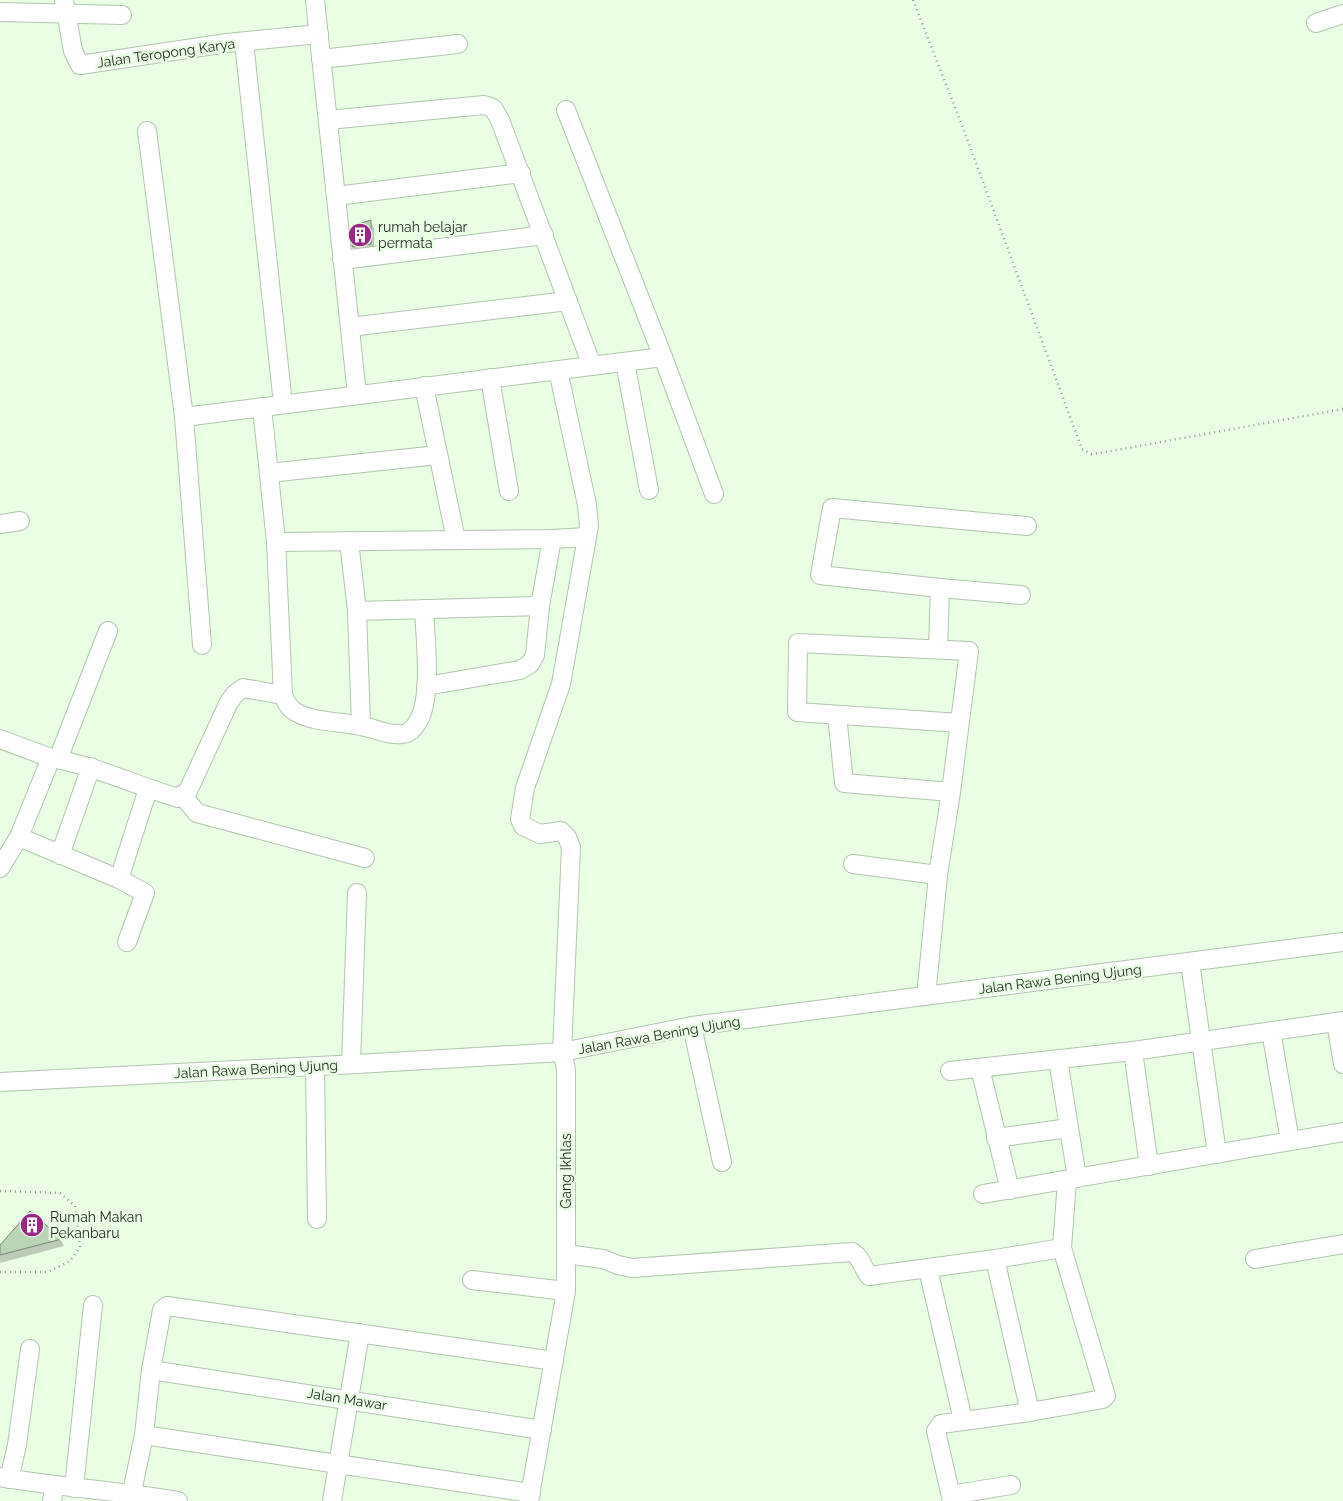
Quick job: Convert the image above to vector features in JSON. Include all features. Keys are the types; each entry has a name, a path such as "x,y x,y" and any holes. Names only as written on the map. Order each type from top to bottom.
{"street":[{"path":"315,0 357,395"},
{"path":"0,12 66,6 122,15"},
{"name":"Jalan Teropong Karya","path":"66,6 73,51 80,65 244,42 319,34"},
{"path":"1316,23 1343,14"},
{"path":"244,42 283,404"},
{"path":"322,59 458,44"},
{"path":"328,120 484,105 493,108 500,120 521,173 592,366"},
{"path":"566,110 714,494"},
{"path":"147,131 184,417 202,645"},
{"path":"336,196 521,173"},
{"path":"342,260 544,235"},
{"path":"350,327 568,301"},
{"path":"184,417 662,357"},
{"path":"624,362 649,490"},
{"path":"276,542 586,537 589,526 587,505 558,370"},
{"path":"490,378 509,491"},
{"path":"424,386 456,540"},
{"path":"262,406 276,542 283,695 288,706 306,717 361,725 390,733 407,733 419,720 425,708 424,609"},
{"path":"269,473 438,455"},
{"path":"1021,596 820,575 832,508 1027,526"},
{"path":"0,524 20,521"},
{"name":"Gang Ikhlas","path":"530,1497 566,1291 566,1069 562,1052 570,847 567,837 561,831 540,834 523,826 520,819 525,788 561,684 586,537"},
{"path":"426,686 520,670 530,664 535,655 540,606 552,539"},
{"path":"349,542 357,611 361,725"},
{"path":"938,650 940,588"},
{"path":"357,611 540,606"},
{"path":"0,868 19,837 108,632"},
{"path":"926,996 938,875 951,792 960,723 969,651 798,643 797,712 960,723"},
{"path":"0,739 54,758 91,767 148,789 178,798 188,791 229,702 235,694 243,688 283,695"},
{"path":"837,714 844,783 951,792"},
{"path":"60,854 91,767"},
{"path":"119,879 148,789"},
{"path":"182,795 197,812 365,858"},
{"path":"19,837 119,879 145,893 127,942"},
{"path":"853,864 938,875"},
{"path":"351,1064 357,893"},
{"name":"Jalan Rawa Bening Ujung","path":"0,1082 562,1052 692,1026 1343,942"},
{"path":"1190,962 1217,1154"},
{"path":"950,1072 1133,1051 1340,1021 1343,1062"},
{"path":"692,1026 722,1162"},
{"path":"1271,1031 1290,1141"},
{"path":"1133,1051 1149,1166"},
{"path":"1011,1485 952,1498 936,1431 940,1424 1103,1400 1106,1396 1062,1248 1072,1179 1069,1128 1058,1059"},
{"path":"315,1066 317,1219"},
{"path":"980,1068 1010,1190"},
{"path":"996,1138 1069,1128"},
{"path":"983,1194 1343,1132"},
{"path":"1255,1259 1343,1244"},
{"path":"566,1254 603,1259 632,1268 852,1252 860,1256 865,1271 869,1276 928,1269 1062,1248"},
{"path":"995,1259 1030,1412"},
{"path":"928,1269 963,1420"},
{"path":"472,1280 566,1291"},
{"path":"74,1488 93,1305"},
{"path":"131,1497 144,1435 151,1370 162,1310 167,1306 554,1361"},
{"path":"332,1501 360,1333"},
{"path":"30,1348 17,1445 5,1478 53,1493 74,1488 131,1497 178,1501"},
{"name":"Jalan Mawar","path":"151,1370 542,1430"},
{"path":"144,1435 338,1464 530,1497"}],"path":[{"path":"913,0 960,120 1082,449 1090,454 1100,453 1343,410"},
{"path":"0,1191 60,1193 76,1206 80,1247 70,1261 48,1272 0,1272"}],"building":[{"name":"rumah belajar permata","path":"371,220 371,244 352,247 352,226"},
{"name":"Rumah Makan Pekanbaru","path":"30,1211 62,1239 0,1255 0,1245"}],"place":[{"name":"rumah belajar permata","path":"360,235"},
{"name":"Rumah Makan Pekanbaru","path":"32,1225"}]}
